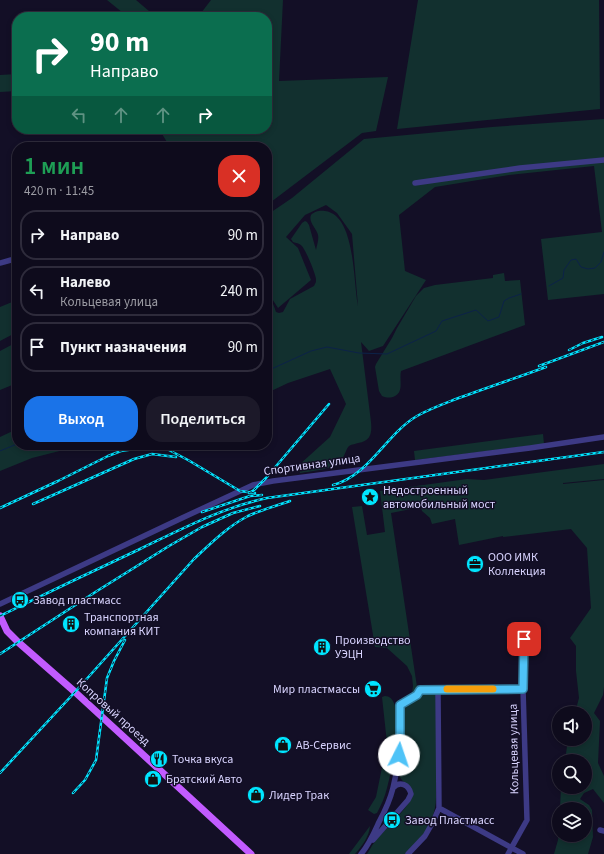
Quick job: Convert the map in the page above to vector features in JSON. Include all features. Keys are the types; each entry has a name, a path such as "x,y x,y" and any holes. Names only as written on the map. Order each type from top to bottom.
{"main road":[{"name":"Копровый проезд","path":"0,616 7,631 18,642 81,697 251,854"}],"street":[{"path":"414,183 520,168 604,160"},
{"path":"0,263 11,260"},
{"name":"Спортивная улица","path":"0,604 253,485 273,481 604,437"},
{"name":"Кольцевая улица","path":"508,854 526,820 523,689 524,639"},
{"path":"362,852 377,826 388,803 393,788 401,734 400,705 417,695 420,690 523,689"},
{"path":"408,854 425,836 439,808 438,690"},
{"path":"362,852 411,794 409,788 404,784 395,785 393,788"},
{"path":"439,808 523,854"}],"green space":[{"path":"107,0 136,0 150,12 122,12"},
{"path":"211,0 283,0 279,81 388,77 376,131 362,133 272,201 272,142 167,142 162,134 272,134 272,12 202,12"},
{"path":"418,0 599,0 600,109 397,129"},
{"path":"12,74 12,91 0,92 0,75"},
{"path":"604,119 604,294 548,300 541,239 602,232 594,166 509,175 435,187 399,215 405,271 426,280 383,346 369,351 361,342 371,422 370,436 362,442 349,446 342,459 334,466 300,473 299,465 330,437 346,404 330,369 288,383 272,391 272,301 276,312 283,312 290,299 314,286 316,279 306,252 302,246 293,242 291,239 305,221 309,225 316,250 318,235 310,218 311,215 318,211 325,211 335,215 343,224 348,237 354,267 358,306 352,234 337,213 326,205 305,215 286,237 298,248 311,280 278,308 272,299 272,212 292,198 364,139 492,127"},
{"path":"504,273 505,281 520,280 525,325 401,371 400,388 398,394 390,397 382,396 379,391 375,367 376,364 416,296 424,288 435,285 493,278 493,275"},
{"path":"12,302 12,335 0,341 0,307"},
{"path":"12,345 12,385 0,390 0,351"},
{"path":"12,431 12,450 63,450 32,458 0,471 0,437"},
{"path":"543,434 544,444 415,460 414,451"},
{"path":"604,464 604,479 563,484 604,480 604,687 603,695 594,713 600,721 598,763 604,776 604,803 592,789 592,754 566,754 567,746 592,746 592,706 577,706 579,698 576,671 576,646 570,638 591,608 587,548 571,529 503,536 459,545 455,519 432,524 430,518 422,511 421,507 391,513 417,687 416,691 412,693 412,676 407,666 387,648 375,647 352,507 362,506 367,535 385,532 380,491 467,479 484,480"},
{"path":"432,691 436,696 436,798 432,818 428,828 422,836 405,854 367,854 378,837 402,812 411,799 413,793 410,787 399,775 405,743 405,708 420,697 422,693"},
{"path":"385,696 392,699 396,708 396,737 392,768 386,791 377,813 374,814 368,810 376,797 387,743 382,697"},
{"path":"561,794 583,794 580,799 584,802 560,802"},
{"path":"592,810 593,837 592,840"},
{"path":"370,826 367,838 360,848 355,854 349,854"},
{"path":"557,842 592,842 588,854 554,854"}],"waterway":[{"path":"549,286 563,278 564,270 571,260 576,259 581,267 588,269 595,268 601,262 604,252"},
{"path":"272,369 311,351 327,347 359,353 387,354 436,331 442,321 476,310 488,321 499,317 504,301 521,294"},
{"path":"0,451 12,446"}],"railway":[{"path":"569,350 583,343 602,337"},
{"path":"539,366 604,342"},
{"path":"333,485 346,480 357,473 396,433 417,416 456,399 546,367"},
{"path":"249,493 266,478 329,404"},
{"path":"0,508 108,456 128,450"},
{"path":"169,450 240,491 255,493"},
{"path":"0,616 187,527 218,513 250,502 267,498 604,452"},
{"path":"33,504 134,459 152,454 176,457"},
{"path":"202,512 250,496 262,495"},
{"path":"0,773 194,559 226,530 240,520 290,501"},
{"path":"0,654 97,591 202,527 233,513 260,506"},
{"path":"73,793 85,780 96,760 107,678 125,640"}],"slow traffic":[{"path":"447,689 493,689"}],"place":[{"name":"Недостроенный автомобильный мост","path":"370,497"},
{"name":"ООО ИМК Коллекция","path":"475,564"},
{"name":"Завод пластмасс","path":"20,600"},
{"name":"Транспортная компания КИТ","path":"71,624"},
{"name":"Производство УЭЦН","path":"322,647"},
{"name":"Мир пластмассы","path":"373,689"},
{"name":"АВ-Сервис","path":"283,745"},
{"name":"Точка вкуса","path":"159,759"},
{"name":"Братский Авто","path":"153,779"},
{"name":"Лидер Трак","path":"256,795"},
{"name":"Завод Пластмасс","path":"392,820"}],"route":[{"path":"399,755 401,722 400,705 417,695 420,690 523,689 524,639"}]}
